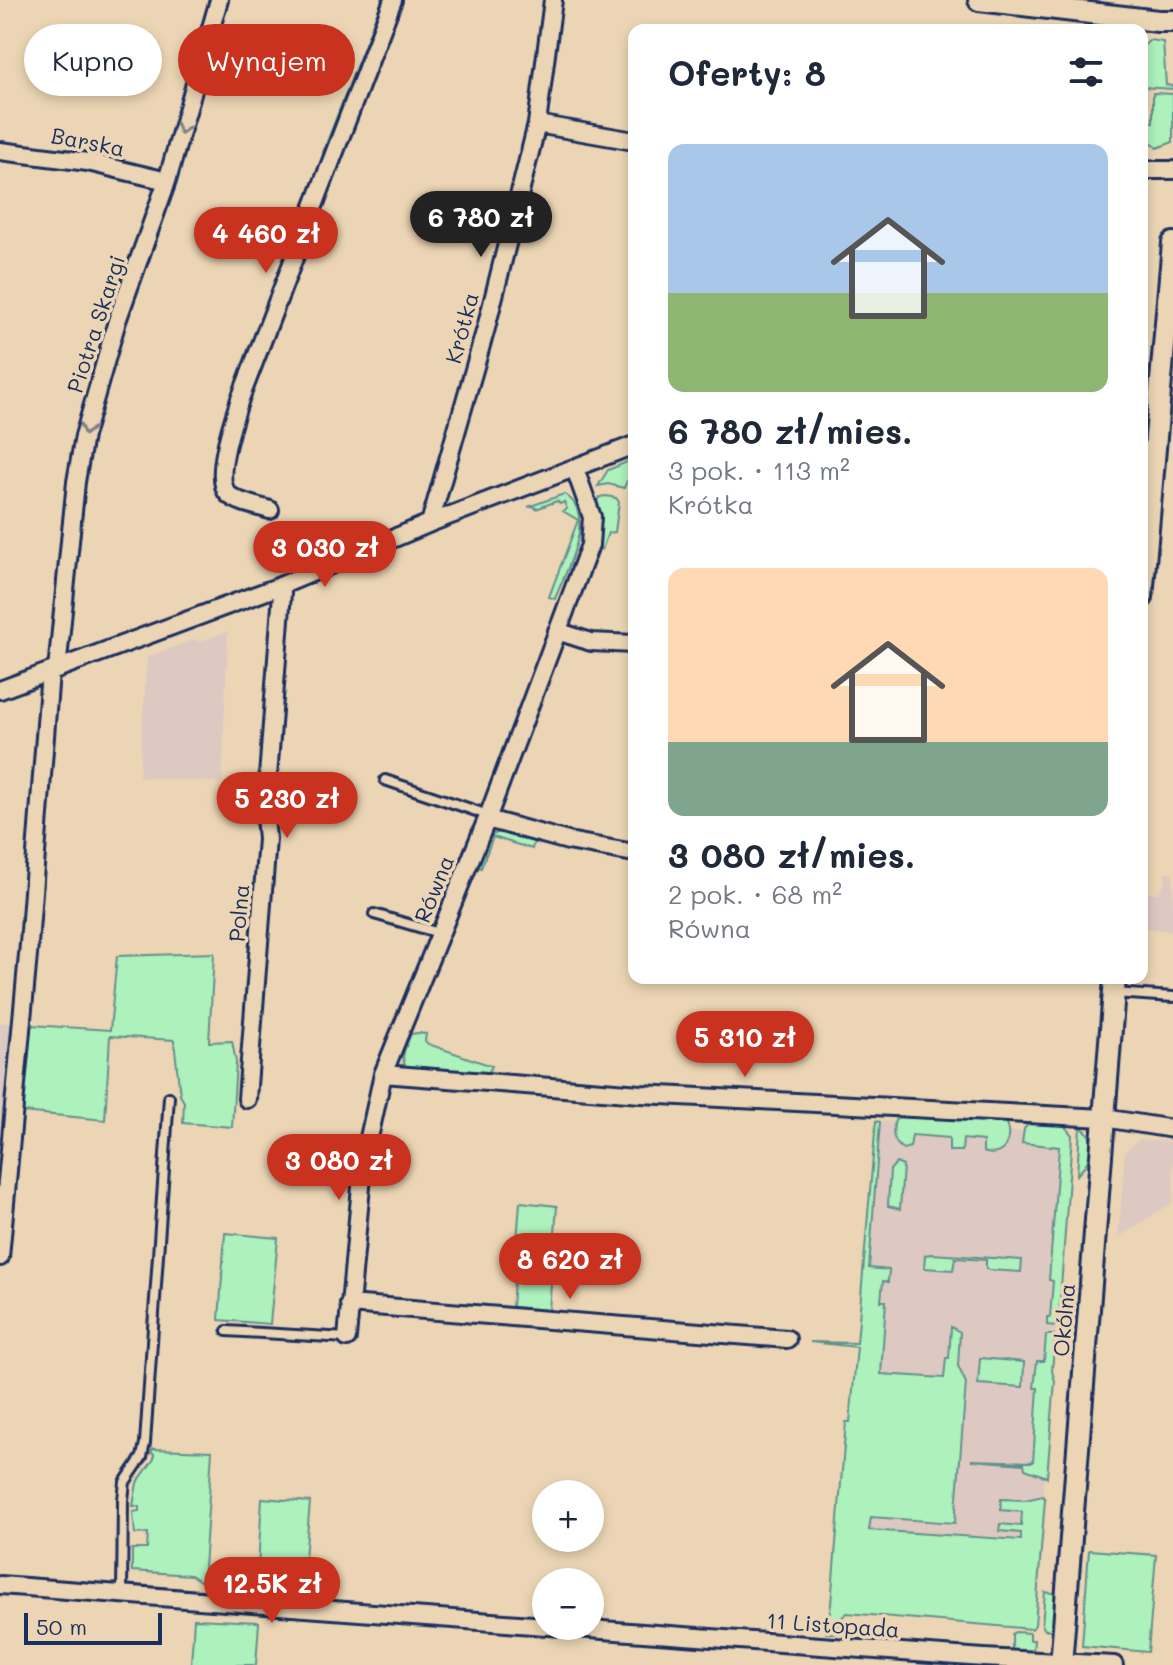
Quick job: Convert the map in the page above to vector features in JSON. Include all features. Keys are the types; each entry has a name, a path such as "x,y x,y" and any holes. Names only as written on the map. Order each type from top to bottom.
{"street":[{"name":"Piotra Skargi","path":"0,1257 54,671 84,436 117,321 167,181 219,0"},
{"path":"270,510 243,502 228,494 223,486 228,440 240,399 393,0"},
{"name":"Krótka","path":"430,523 486,328 537,124 553,0"},
{"path":"979,0 1168,23"},
{"path":"537,124 628,140"},
{"name":"Barska","path":"0,151 88,162 167,181"},
{"path":"1148,170 1173,170"},
{"path":"1148,449 1173,243"},
{"path":"0,690 280,586 430,523 628,447"},
{"name":"Równa","path":"347,1338 363,1165 383,1074 487,817 592,532 592,517 575,469"},
{"name":"Polna","path":"247,1099 267,839 265,816 282,593 280,586"},
{"path":"557,631 591,642 628,644"},
{"path":"487,817 568,841 628,852"},
{"name":"Okólna","path":"1062,1663 1114,986"},
{"path":"383,1074 641,1094 1104,1118 1173,1129"},
{"path":"349,1304 787,1339"},
{"name":"11 Listopada","path":"0,1585 532,1625"},
{"name":"11 Listopada","path":"604,1631 984,1662 1114,1665"}],"lane":[{"path":"385,780 487,817"},
{"path":"374,914 439,933"},
{"path":"1114,986 1173,997"},
{"path":"122,1594 125,1482 142,1457 145,1443 169,1097"},
{"path":"227,1331 347,1338"}],"shaded area":[{"path":"228,631 222,783 139,777 147,657"},
{"path":"1165,872 1173,872 1173,931 1148,929 1148,892 1158,893 1165,882"},
{"path":"0,1023 12,1023 5,1131 0,1135"},
{"path":"875,1121 1071,1136 1035,1592 837,1612"},
{"path":"1140,1139 1173,1142 1173,1202 1118,1238 1125,1152"}],"green space":[{"path":"382,0 385,0 355,77 355,70"},
{"path":"1148,42 1163,42 1166,85 1173,86 1173,89 1148,87"},
{"path":"1153,93 1173,94 1173,142 1157,148 1148,139 1148,122 1153,122"},
{"path":"345,96 348,96 326,152 323,152"},
{"path":"628,462 628,480 624,488 608,484 598,486 608,470"},
{"path":"564,494 574,503 579,515 579,529 555,599 549,597 578,520 563,511 567,509 564,502 560,504 557,501 536,509 534,506 528,507"},
{"path":"606,496 619,502 615,532 608,533 602,550 597,545 600,528 596,502"},
{"path":"502,832 534,842 532,849 493,837 481,868 478,867 484,844 491,836"},
{"path":"214,953 209,1042 232,1041 236,1062 232,1127 183,1123 184,1102 180,1095 174,1040 110,1036 105,1120 23,1112 31,1025 110,1030 117,956"},
{"path":"411,1034 426,1034 428,1044 492,1066 488,1073 405,1066 406,1046"},
{"path":"901,1114 1004,1120 1008,1140 1002,1150 990,1154 983,1152 983,1141 963,1139 962,1151 949,1151 949,1138 912,1135 910,1147 903,1149 893,1133 895,1120"},
{"path":"876,1121 880,1122 869,1268 889,1270 888,1282 883,1281 881,1301 886,1301 881,1374 944,1378 951,1327 960,1332 958,1366 966,1383 955,1523 871,1517 869,1530 1021,1540 1021,1533 999,1531 1000,1524 1021,1526 1022,1512 1001,1510 1001,1499 1025,1500 1043,1496 1035,1625 1032,1629 847,1613 840,1619 836,1633 826,1633 846,1422 850,1422 857,1347 810,1342 857,1343"},
{"path":"1030,1122 1063,1124 1072,1135 1056,1326 1047,1325 1047,1317 1050,1317 1053,1281 1049,1280 1059,1147 1022,1143 1024,1129"},
{"path":"1080,1127 1090,1137 1092,1144 1086,1164 1077,1175"},
{"path":"896,1163 903,1166 900,1209 888,1206 890,1170"},
{"path":"520,1202 557,1206 549,1310 512,1307"},
{"path":"225,1233 278,1238 270,1324 219,1320"},
{"path":"925,1255 1022,1260 1021,1272 989,1270 986,1260 955,1258 953,1270 924,1268"},
{"path":"1046,1335 1055,1335 1052,1371 1055,1381 1047,1477 1025,1469 1024,1464 971,1460 1033,1462 1038,1388 1034,1388 1037,1361 1044,1361"},
{"path":"980,1358 1024,1362 1023,1387 978,1384"},
{"path":"153,1449 212,1451 203,1583 191,1575 132,1571 132,1549 147,1549 148,1533 135,1534 133,1512 139,1511 139,1506 133,1506 137,1483 154,1459"},
{"path":"262,1498 310,1502 302,1592 257,1586"},
{"path":"1089,1550 1156,1555 1148,1652 1082,1646"},
{"path":"1045,1592 1058,1594 1055,1630 1045,1630 1042,1625"},
{"path":"194,1619 259,1622 256,1665 191,1665"},
{"path":"1030,1633 1030,1640 1034,1640 1033,1652 1012,1651 1012,1634"}]}
